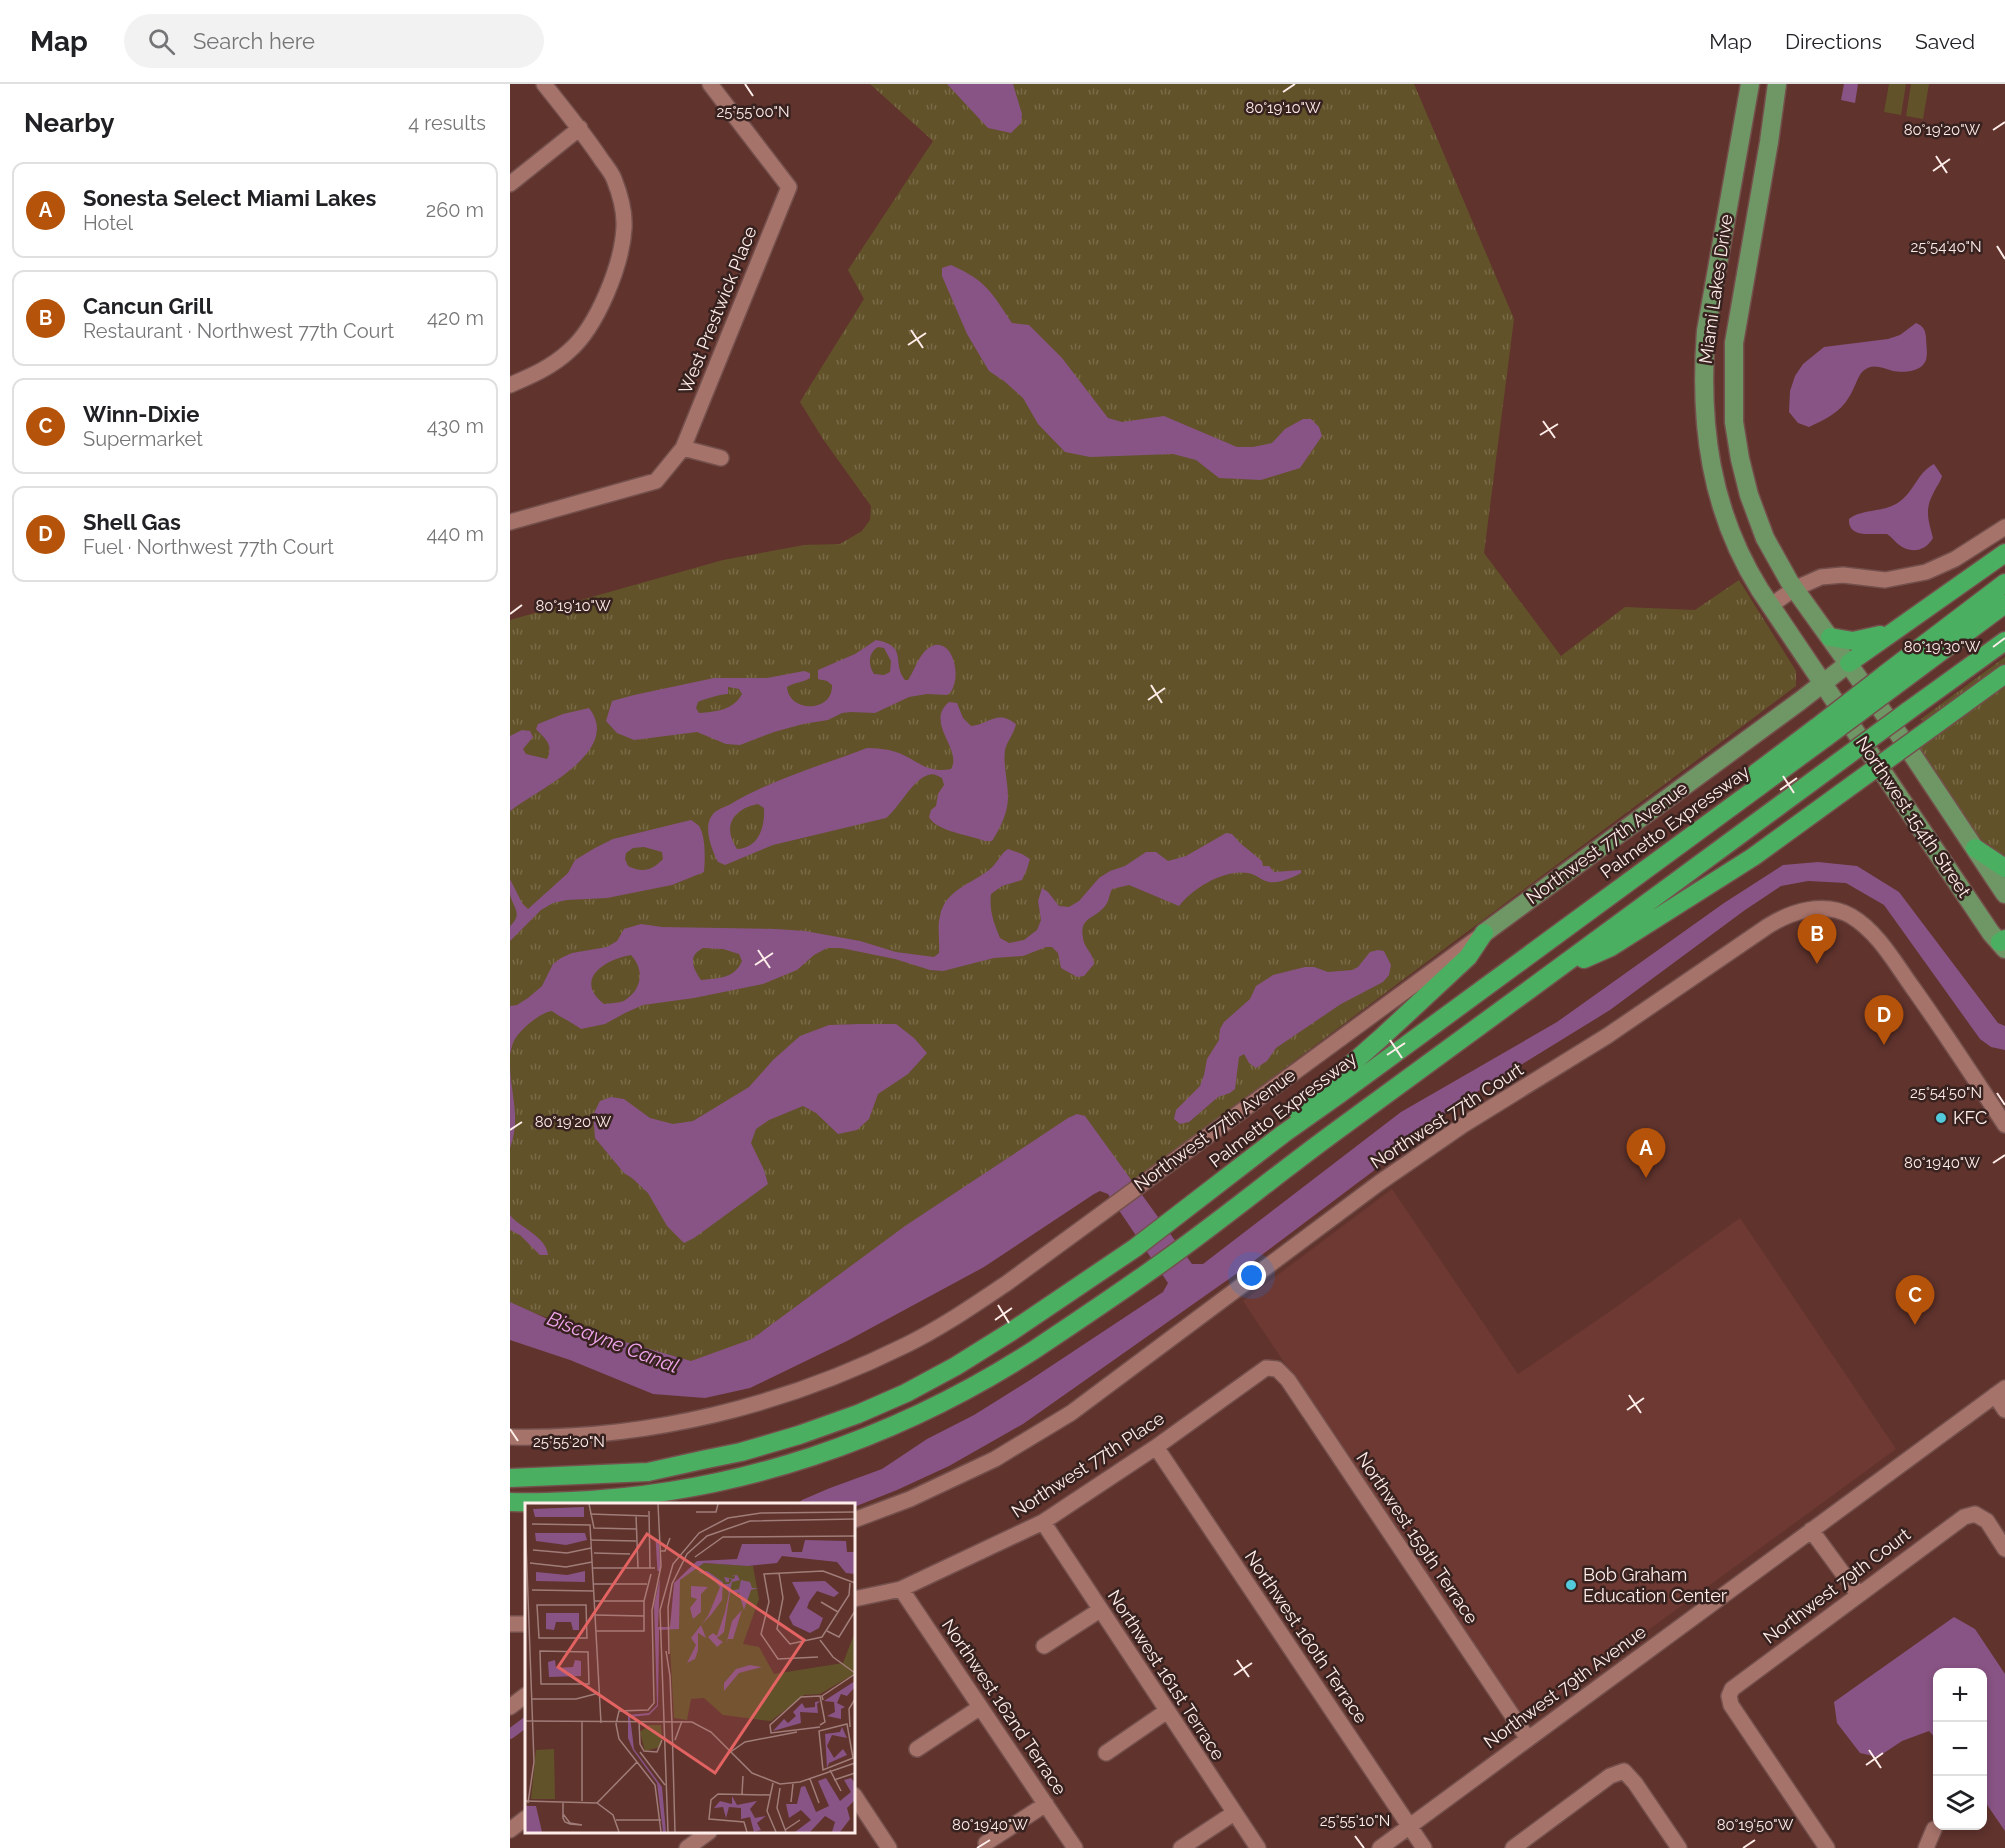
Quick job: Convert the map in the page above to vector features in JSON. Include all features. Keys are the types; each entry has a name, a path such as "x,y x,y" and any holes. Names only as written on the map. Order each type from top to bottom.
{"highway":[{"path":"1849,663 1887,634 2005,553"},
{"path":"1888,682 2005,583"},
{"name":"Palmetto Expressway","path":"510,1478 648,1472 741,1452 858,1414 906,1393 956,1366 1012,1332 1136,1248 1283,1134 1655,862 1888,682 2005,604"},
{"path":"1830,637 1853,641 1887,634"},
{"path":"510,1502 606,1499 708,1485 807,1458 870,1436 969,1387 1031,1352 1151,1270 1301,1157 2005,641"},
{"path":"1545,978 1611,947 1753,857 2005,674"},
{"path":"1976,848 2005,868"},
{"path":"1283,1134 1313,1098 1468,957 1484,933"}],"main road":[{"name":"Miami Lakes Drive","path":"1749,84 1706,331 1704,400 1710,456 1723,510 1744,563 1822,683"},
{"name":"Miami Lakes Drive","path":"1777,84 1734,343 1733,411 1737,446 1749,495 1765,538 1794,589 1849,663"},
{"name":"Northwest 77th Avenue","path":"1484,933 1849,663"},
{"name":"Northwest 154th Street","path":"1849,663 2005,894"},
{"name":"Northwest 154th Street","path":"1822,683 1991,933 2003,944"}],"street":[{"path":"510,385 538,373 570,351 583,334 602,303 613,276 624,226 621,198 614,177 580,128 544,84"},
{"name":"West Prestwick Place","path":"510,522 656,481 683,448 789,187 710,84"},
{"path":"510,184 580,128"},
{"path":"683,448 721,458"},
{"path":"1770,606 1794,589 1817,578 1843,575 1885,580 1922,574 1955,559 2005,526"},
{"name":"Northwest 77th Court","path":"855,1520 910,1499 995,1459 1071,1413 1379,1183 1464,1125 1607,1036 1768,926 1796,912 1812,909 1833,910 1850,915 1880,942 1939,1025 2005,1125"},
{"name":"Northwest 77th Avenue","path":"510,1437 602,1434 646,1429 719,1414 767,1402 806,1388 868,1364 908,1344 965,1312 1142,1185 1484,933"},
{"name":"Northwest 77th Place","path":"855,1599 901,1589 1043,1522 1156,1447 1266,1368"},
{"name":"Northwest 159th Terrace","path":"1266,1368 1277,1369 1288,1380 1528,1739"},
{"path":"2000,1392 2005,1410"},
{"name":"Northwest 79th Avenue","path":"1380,1848 2000,1392"},
{"name":"Northwest 160th Terrace","path":"1156,1447 1424,1848"},
{"name":"Northwest 79th Court","path":"1827,1848 1731,1705 1729,1696 1732,1689 1964,1517 1975,1514 1987,1521 2005,1549"},
{"name":"Northwest 161st Terrace","path":"1043,1522 1258,1848"},
{"path":"1811,1530 1858,1594"},
{"name":"Northwest 162nd Terrace","path":"901,1589 1075,1848"},
{"path":"1044,1646 1100,1610"},
{"path":"510,1707 525,1696"},
{"path":"917,1749 980,1708"},
{"path":"1106,1753 1167,1711"},
{"path":"1513,1848 1610,1776 1624,1771 1635,1783 1679,1848"},
{"path":"855,1797 887,1847"},
{"path":"986,1843 1046,1804"},
{"path":"1181,1848 1234,1813"},
{"path":"510,1830 525,1819"},
{"path":"1926,1848 1934,1830"},
{"path":"687,1848 709,1833"}],"shaded area":[{"name":"Bob Graham Education Center","path":"1392,1189 1518,1374 1740,1218 1896,1449 1524,1721 1243,1301"}],"green space":[{"path":"870,84 1414,84 1514,319 1484,553 1561,656 1625,607 1695,610 1739,580 1796,671 1796,686 1131,1183 1079,1117 757,1341 686,1364 510,1305 510,620 723,560 804,545 840,544 862,531 870,520 871,506 823,439 800,402 864,299 848,270 933,141"},
{"path":"1889,84 1906,84 1901,115 1884,112"},
{"path":"1911,84 1929,84 1923,119 1906,116"},
{"path":"2005,657 2005,666 1925,724 1921,719"},
{"path":"2005,682 2005,863 1979,838 1919,747"}],"water":[{"path":"947,84 1013,84 1022,114 1021,123 1011,133 988,128"},
{"path":"1844,84 1858,84 1855,103 1841,100"},
{"path":"951,265 981,282 1012,323 1029,325 1062,358 1108,418 1122,422 1164,416 1237,447 1253,447 1272,443 1285,429 1303,419 1311,419 1319,427 1322,436 1300,468 1261,480 1219,478 1196,460 1173,454 1090,457 1065,452 1038,424 1023,398 989,371 967,334 942,276 942,268"},
{"path":"1916,323 1923,328 1926,337 1927,357 1921,367 1902,372 1877,367 1866,369 1860,375 1846,402 1837,411 1809,427 1798,423 1789,412 1790,391 1795,376 1803,364 1824,347 1888,339 1900,335"},
{"path":"1934,464 1942,476 1929,505 1928,516 1933,538 1930,543 1922,549 1912,550 1898,544 1887,534 1862,534 1853,530 1849,519 1861,513 1887,508 1899,502 1923,472"},
{"path":"876,640 886,643 896,651 901,674 905,680 908,680 925,651 933,646 941,645 952,655 955,664 955,683 947,695 927,694 909,697 875,713 842,713 828,720 774,732 740,745 726,744 697,732 634,740 617,733 606,721 612,701 634,695 714,678 767,678 804,671 810,673 810,678 787,687 790,696 802,705 819,705 826,701 832,685 818,679 818,670 855,654","holes":["878,647 884,648 891,661 890,672 884,675 874,674 871,667 872,652","728,687 739,689 742,694 734,704 718,711 699,713 696,708 698,702 728,694"]},
{"path":"949,702 957,703 963,718 971,726 998,718 1004,718 1016,724 1005,750 1007,809 992,841 954,832 933,822 929,817 931,810 936,806 938,794 944,785 942,778 930,774 911,788 886,818 773,845 725,865 718,862 708,831 713,814 779,780 867,748 896,752 928,768 951,769 952,753 940,719 942,710","holes":["758,804 764,808 762,829 759,835 751,845 737,849 730,833 732,820 736,814 749,806"]},
{"path":"589,708 597,724 595,740 586,754 573,768 510,811 510,736 522,730 530,731 533,737 523,749 526,754 547,759 550,749 536,729 538,724 563,714"},
{"path":"691,820 699,826 703,836 704,872 672,885 607,898 553,903 541,910 510,941 510,926 517,914 510,894 510,879 522,903 528,909 568,873 575,860 613,839","holes":["644,847 662,852 663,859 647,870 638,870 628,866 625,859 626,853 633,848"]},
{"path":"1226,833 1232,834 1262,861 1263,866 1269,866 1274,872 1301,870 1301,873 1277,882 1266,881 1248,873 1229,874 1210,881 1192,893 1179,906 1129,885 1112,889 1106,904 1083,926 1084,942 1094,964 1084,976 1077,977 1061,968 1058,953 1052,947 1023,956 994,958 943,971 930,970 895,959 841,948 827,948 814,955 797,970 763,984 694,998 643,1005 605,1024 581,1029 552,1011 547,1012 520,1032 513,1042 510,1055 510,1006 517,1005 542,986 553,964 561,958 572,953 607,947 617,941 624,929 641,924 662,927 805,931 860,941 896,952 934,957 939,953 939,921 947,900 960,888 989,870 1008,849 1030,859 1022,880 1002,886 991,894 991,911 1000,938 1009,943 1024,940 1037,930 1041,920 1038,901 1042,888 1059,906 1069,907 1079,901 1099,878 1125,866 1146,852 1156,852 1168,861 1186,856","holes":["703,948 723,949 739,954 742,961 739,967 730,974 720,978 701,980 694,967 693,958","631,955 640,973 638,986 624,1001 604,1004 591,987 592,979 596,972 611,961"]},
{"name":"Biscayne Canal","path":"1818,862 1857,866 1899,892 1998,1023 2005,1026 2005,1050 1991,1047 1980,1039 1884,905 1846,883 1808,881 1781,886 1610,1010 1459,1103 1243,1269 1023,1424 949,1466 855,1507 855,1503 799,1503 830,1488 882,1469 927,1439 974,1415 1030,1380 1163,1292 1168,1283 1108,1194 1100,1191 1094,1194 984,1267 847,1341 750,1388 705,1398 653,1394 570,1360 510,1340 510,1302 552,1321 691,1361 752,1339 905,1226 1077,1114 1085,1116 1192,1264 1203,1264 1401,1112 1557,1022 1724,903 1783,865"},
{"path":"1384,951 1391,965 1389,975 1383,982 1341,1004 1276,1048 1267,1061 1256,1068 1249,1063 1244,1054 1239,1057 1235,1089 1218,1097 1189,1122 1180,1124 1174,1119 1176,1110 1200,1086 1207,1059 1219,1040 1220,1029 1224,1022 1250,999 1256,986 1273,975 1305,967 1314,967 1328,972 1352,970 1358,967 1370,952"},
{"path":"896,1024 914,1038 927,1053 908,1074 878,1094 869,1119 857,1130 838,1134 816,1113 803,1106 769,1120 756,1129 751,1143 768,1184 684,1243 667,1226 648,1193 624,1173 595,1138 593,1115 600,1101 611,1097 624,1099 650,1118 673,1124 693,1121 749,1087 773,1060 800,1036 829,1025"},
{"path":"510,1066 515,1127 510,1148"},
{"path":"510,1215 538,1237 548,1255 540,1255 520,1235 510,1230"},
{"path":"1954,1617 1975,1629 2005,1674 2005,1831 1987,1805 1987,1668 1933,1668 1933,1736 1929,1731 1902,1741 1878,1757 1860,1753 1837,1723 1834,1702"}],"waterway":[{"path":"510,1734 525,1723"}],"place":[{"name":"Cancun Grill","path":"1817,964"},
{"name":"Shell Gas","path":"1884,1045"},
{"name":"KFC","path":"1941,1118"},
{"name":"Sonesta Select Miami Lakes","path":"1646,1178"},
{"name":"Winn-Dixie","path":"1915,1325"},
{"name":"Bob Graham Education Center","path":"1571,1585"}]}
